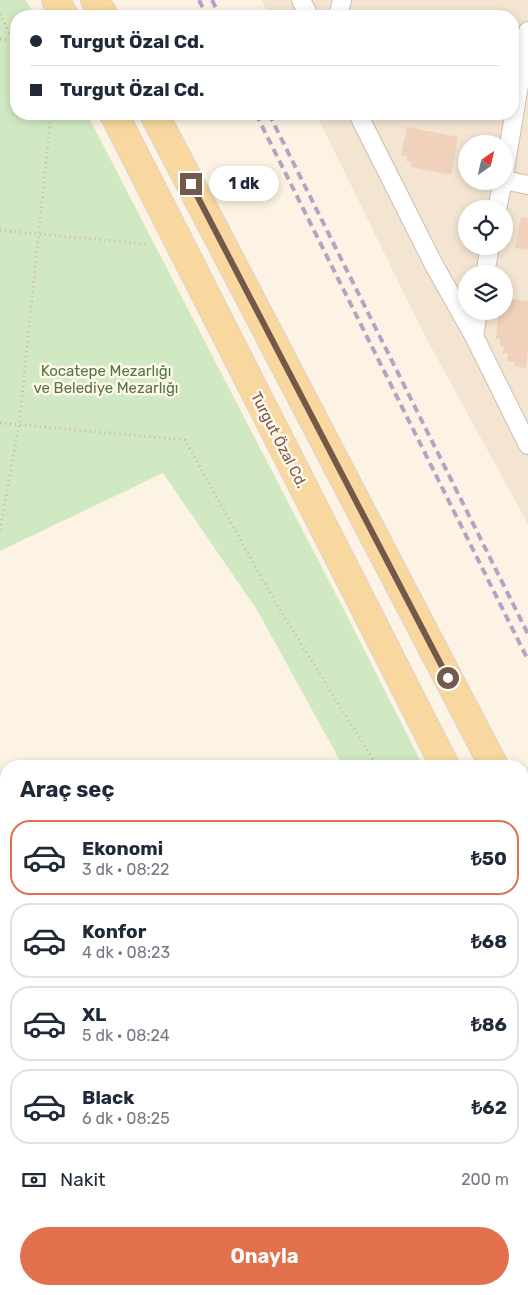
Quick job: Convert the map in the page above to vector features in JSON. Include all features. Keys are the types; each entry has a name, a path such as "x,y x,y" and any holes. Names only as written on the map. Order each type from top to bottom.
{"main road":[{"name":"Turgut Özal Cd.","path":"117,120 442,760"},
{"path":"157,120 491,760"}],"street":[{"path":"519,84 528,30"},
{"path":"361,120 434,265 474,336 528,445"},
{"path":"511,135 513,120"},
{"path":"513,182 528,185"},
{"path":"474,336 477,320"}],"path":[{"path":"0,14 10,34"},
{"path":"0,530 19,425 50,120"},
{"path":"0,230 146,244"},
{"path":"0,423 185,440 274,600 373,760"}],"shaded area":[{"path":"262,0 528,0 528,524 425,336 319,120 519,120 519,10 266,10"}],"green space":[{"name":"Kocatepe Mezarlığı ve Belediye Mezarlığı","path":"0,0 26,0 32,10 10,10 10,120 90,120 420,760 340,760 257,610 163,473 0,551"}],"building":[{"path":"407,127 458,137 451,175 411,167 412,162 406,161 407,156 401,155"},
{"path":"521,217 528,218 528,250 515,248"},
{"path":"513,299 528,301 526,368 514,366 515,362 507,361 508,353 503,353 504,346 500,346 500,339 496,339 498,320 513,320"}],"railway":[{"path":"199,0 204,10"},
{"path":"212,0 217,10"},
{"path":"259,120 528,660"},
{"path":"272,120 528,634"}],"route":[{"path":"191,184 448,678"}]}
